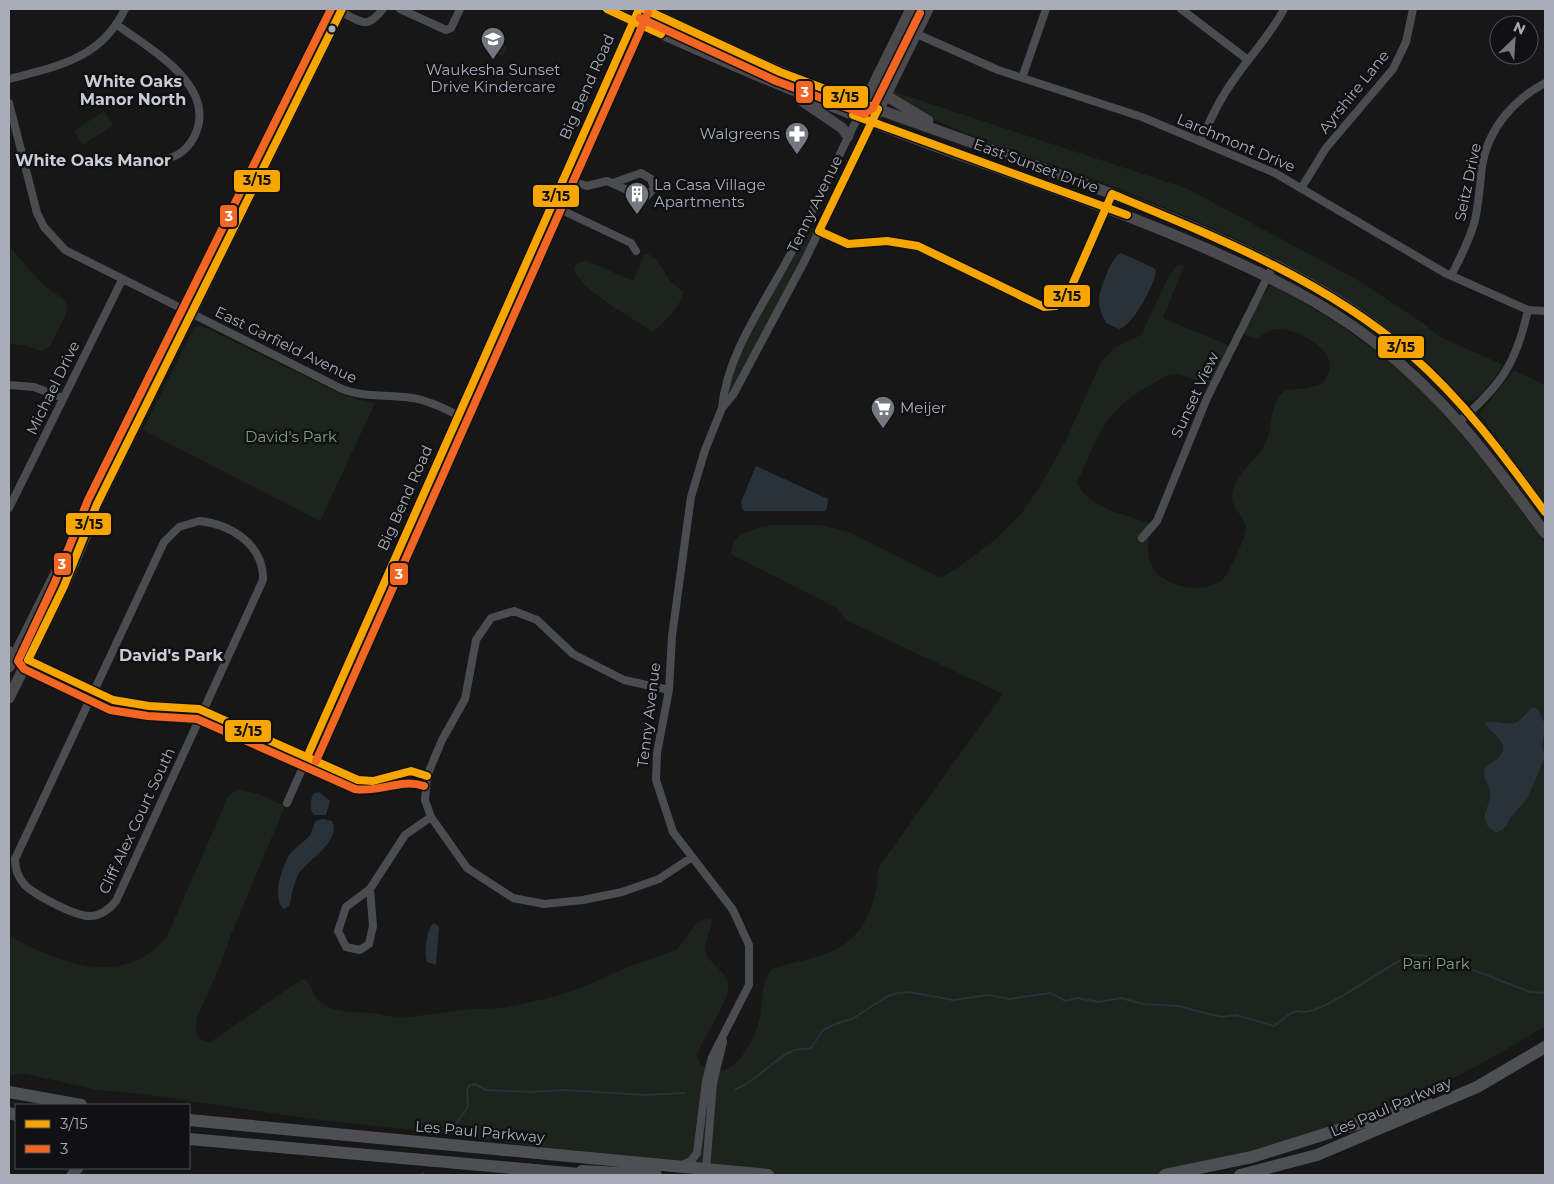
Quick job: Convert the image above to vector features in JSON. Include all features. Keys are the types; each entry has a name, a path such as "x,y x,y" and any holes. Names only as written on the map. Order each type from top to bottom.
{"main road":[{"name":"East Sunset Drive","path":"607,9 790,91 1108,207 1268,276 1307,297 1372,340 1431,391 1460,422 1545,533"},
{"name":"East Sunset Drive","path":"644,9 784,73 1112,194 1274,264 1319,289 1386,334 1424,367 1470,413 1545,512"},
{"name":"Tenny Avenue","path":"858,117 911,9"},
{"name":"Tenny Avenue","path":"872,122 928,9"},
{"path":"9,698 64,586 97,504 342,10"},
{"path":"790,91 842,128 848,136"},
{"path":"886,95 943,132"},
{"path":"1108,207 1112,194"},
{"path":"9,667 12,652 63,560 97,504"},
{"name":"Les Paul Parkway","path":"1240,1175 1318,1155 1477,1088 1545,1047"},
{"name":"Les Paul Parkway","path":"1165,1175 1252,1157 1367,1119 1477,1088"},
{"path":"9,1093 74,1104"},
{"name":"Les Paul Parkway","path":"190,1120 679,1167 705,1172 768,1175"},
{"path":"190,1139 590,1175"},
{"path":"549,1171 595,1170 656,1175"}],"street":[{"path":"9,79 81,57 104,39 125,9"},
{"path":"342,10 362,22 369,23 375,21 383,9"},
{"path":"400,9 446,30 451,28 460,9"},
{"name":"Big Bend Road","path":"287,803 404,535 459,416 639,9"},
{"path":"1022,78 1029,52 1046,9"},
{"path":"1181,9 1248,60"},
{"path":"1201,142 1220,100 1264,41 1284,9"},
{"name":"Ayrshire Lane","path":"1302,187 1326,148 1393,70 1406,42 1413,9"},
{"path":"116,24 182,75 194,90 197,100 200,115 199,125 191,143 176,156 154,161"},
{"name":"Larchmont Drive","path":"902,27 982,64 1142,118 1275,173 1302,187 1405,252 1451,276 1528,310 1545,311"},
{"path":"883,65 896,71"},
{"name":"Seitz Drive","path":"1451,276 1471,234 1476,218 1483,164 1494,133 1512,107 1530,92 1545,83"},
{"name":"East Garfield Avenue","path":"9,103 34,199 44,227 65,250 122,280 355,394 413,398 427,401 459,416"},
{"name":"Tenny Avenue","path":"679,1167 691,1162 697,1153 706,1081 712,1057 749,985 749,945 733,910 673,832 656,780 657,753 669,690 672,636 691,497 705,450 722,408 724,390 731,370 806,224 858,117"},
{"name":"Tenny Avenue","path":"722,408 733,395 819,231 872,122"},
{"path":"563,178 587,186 603,181 613,183 641,196 647,196 654,188 651,179 641,173 613,183"},
{"path":"551,206 631,243 636,251"},
{"path":"806,224 819,231"},
{"name":"Sunset View","path":"1142,538 1157,520 1207,398 1274,264"},
{"name":"Michael Drive","path":"9,508 122,280"},
{"path":"761,310 774,316"},
{"path":"1460,422 1489,396 1509,367 1519,344 1528,310"},
{"path":"9,385 34,387 63,398"},
{"path":"93,692 164,542 184,524 199,521 211,523 233,532 250,543 258,555 263,573 255,601 204,711"},
{"path":"669,690 624,680 573,654 537,620 514,611 491,618 476,640 465,699 442,740 427,776 425,800 431,817 467,868 513,898 544,904 583,900 622,892 659,879 692,857"},
{"path":"12,652 93,692 128,703 192,708 204,711 358,780 373,781 411,771 427,776"},
{"name":"Cliff Alex Court South","path":"93,692 15,859 18,875 29,888 72,911 87,916 103,912 116,902 204,711"},
{"path":"370,889 373,926 369,944 360,950 346,947 338,930 346,907 370,889 405,835 431,817"},
{"name":"Tenny Avenue","path":"705,1172 713,1083 726,1030"}],"green space":[{"path":"501,44 507,50 501,56 495,50"},
{"path":"892,91 1188,189 1361,282 1423,323 1440,337 1503,365 1482,393 1467,401 1383,325 1299,271 1210,227 1149,201 936,121 894,98"},
{"path":"104,111 113,125 83,145 74,131"},
{"path":"805,225 819,231 722,408 731,371"},
{"path":"9,246 45,286 63,299 67,305 65,317 50,346 42,351 22,345 9,344"},
{"path":"648,254 657,260 670,281 683,292 679,303 671,314 652,332 607,303 585,285 578,277 574,268 579,262 587,261 633,281 644,255"},
{"name":"Pari Park","path":"1178,264 1184,266 1163,318 1230,346 1209,388 1187,377 1173,374 1133,396 1121,406 1103,427 1077,483 1082,492 1099,505 1151,524 1148,556 1151,565 1157,573 1174,584 1196,588 1216,584 1224,578 1238,553 1246,531 1243,518 1233,505 1232,496 1234,488 1237,481 1266,442 1276,401 1286,390 1308,388 1322,384 1329,372 1330,363 1328,356 1309,339 1284,329 1277,329 1256,339 1245,335 1242,331 1270,285 1277,286 1342,326 1396,367 1431,399 1492,470 1545,543 1545,1026 1441,1085 1358,1121 1214,1162 1153,1175 787,1175 652,1163 434,1132 319,1120 143,1094 98,1090 26,1074 9,1075 9,936 49,955 91,966 112,967 132,963 150,953 167,936 229,795 239,789 258,794 285,806 230,937 221,964 197,1017 196,1029 199,1039 209,1043 302,979 306,980 318,1000 330,1008 401,1018 472,1009 503,1008 553,997 581,988 628,967 676,950 697,923 706,918 712,919 705,949 706,953 726,977 728,988 724,1003 697,1054 700,1064 714,1069 723,1070 735,1064 745,1052 756,1031 760,1018 765,982 772,969 828,953 846,943 855,935 862,926 873,904 878,868 1003,694 846,620 837,608 734,556 731,553 733,542 740,535 759,527 772,525 820,525 849,532 937,576 942,577 956,569 996,539 1021,514 1041,485 1067,438 1101,362 1114,348 1141,335 1169,276"},
{"name":"David's Park","path":"202,326 337,392 355,399 375,403 320,521 143,430 194,327"},
{"path":"1514,370 1545,385 1544,500 1480,415"}],"shaded area":[{"path":"1121,253 1154,268 1156,271 1152,285 1142,304 1130,321 1119,329 1106,323 1101,312 1099,300 1101,289 1113,260"},
{"path":"756,466 828,499 827,508 825,511 745,511 742,509 741,502"},
{"path":"1535,707 1539,710 1545,725 1542,747 1545,757 1527,799 1510,818 1506,827 1496,833 1489,828 1485,818 1490,791 1484,772 1489,764 1502,754 1503,749 1500,741 1486,726 1485,722 1514,723 1531,708"},
{"path":"319,792 330,801 326,815 314,815 311,810 314,793"},
{"path":"323,819 332,821 334,829 332,836 322,850 298,875 289,906 284,909 280,904 278,890 284,866 290,854 310,835 316,821"},
{"path":"434,923 439,927 436,965 427,962 426,953 427,936"}],"waterway":[{"path":"736,1089 751,1081 784,1055 792,1051 811,1048 823,1030 852,1019 888,996 898,993 909,992 953,1000 989,995 1009,999 1050,993 1066,1001 1077,998 1099,1002 1121,998 1143,1004 1178,1006 1221,1017 1236,1015 1274,1026 1291,1013 1299,1011 1308,1012 1321,1007 1336,1000 1399,961 1409,956 1419,955 1450,962 1530,992 1545,993"},
{"path":"450,1132 468,1107 467,1091 469,1086 475,1084 486,1090 532,1092 564,1090 646,1095 684,1093"}],"transit line":[{"name":"3","path":"331,9 88,500 55,582 18,661 24,669 110,710 148,716 197,719 355,789 373,789 398,784 424,786"},
{"name":"3/15","path":"342,9 97,504 64,586 28,660 113,700 149,706 199,709 358,780 373,781 411,771 427,776"},
{"name":"3/15","path":"607,9 661,34"},
{"name":"3/15","path":"307,757 639,9"},
{"name":"3/15","path":"644,9 780,72 878,109 819,231 848,244 887,241 918,246 1044,307 1056,306 1066,299 1112,194 1268,262 1342,304 1377,328 1410,354 1448,390 1498,450 1545,512"},
{"name":"3","path":"316,761 648,13"},
{"name":"3","path":"640,18 776,81 864,114 873,108 920,13"},
{"name":"3/15","path":"853,115 1127,215"}],"place":[{"name":"Waukesha Sunset Drive Kindercare","path":"493,60"},
{"name":"Walgreens","path":"797,155"},
{"name":"La Casa Village Apartments","path":"637,215"},
{"name":"Meijer","path":"883,429"}],"district":[{"name":"White Oaks Manor North","path":"133,90"},
{"name":"White Oaks Manor","path":"93,160"},
{"name":"David's Park","path":"171,655"}]}
